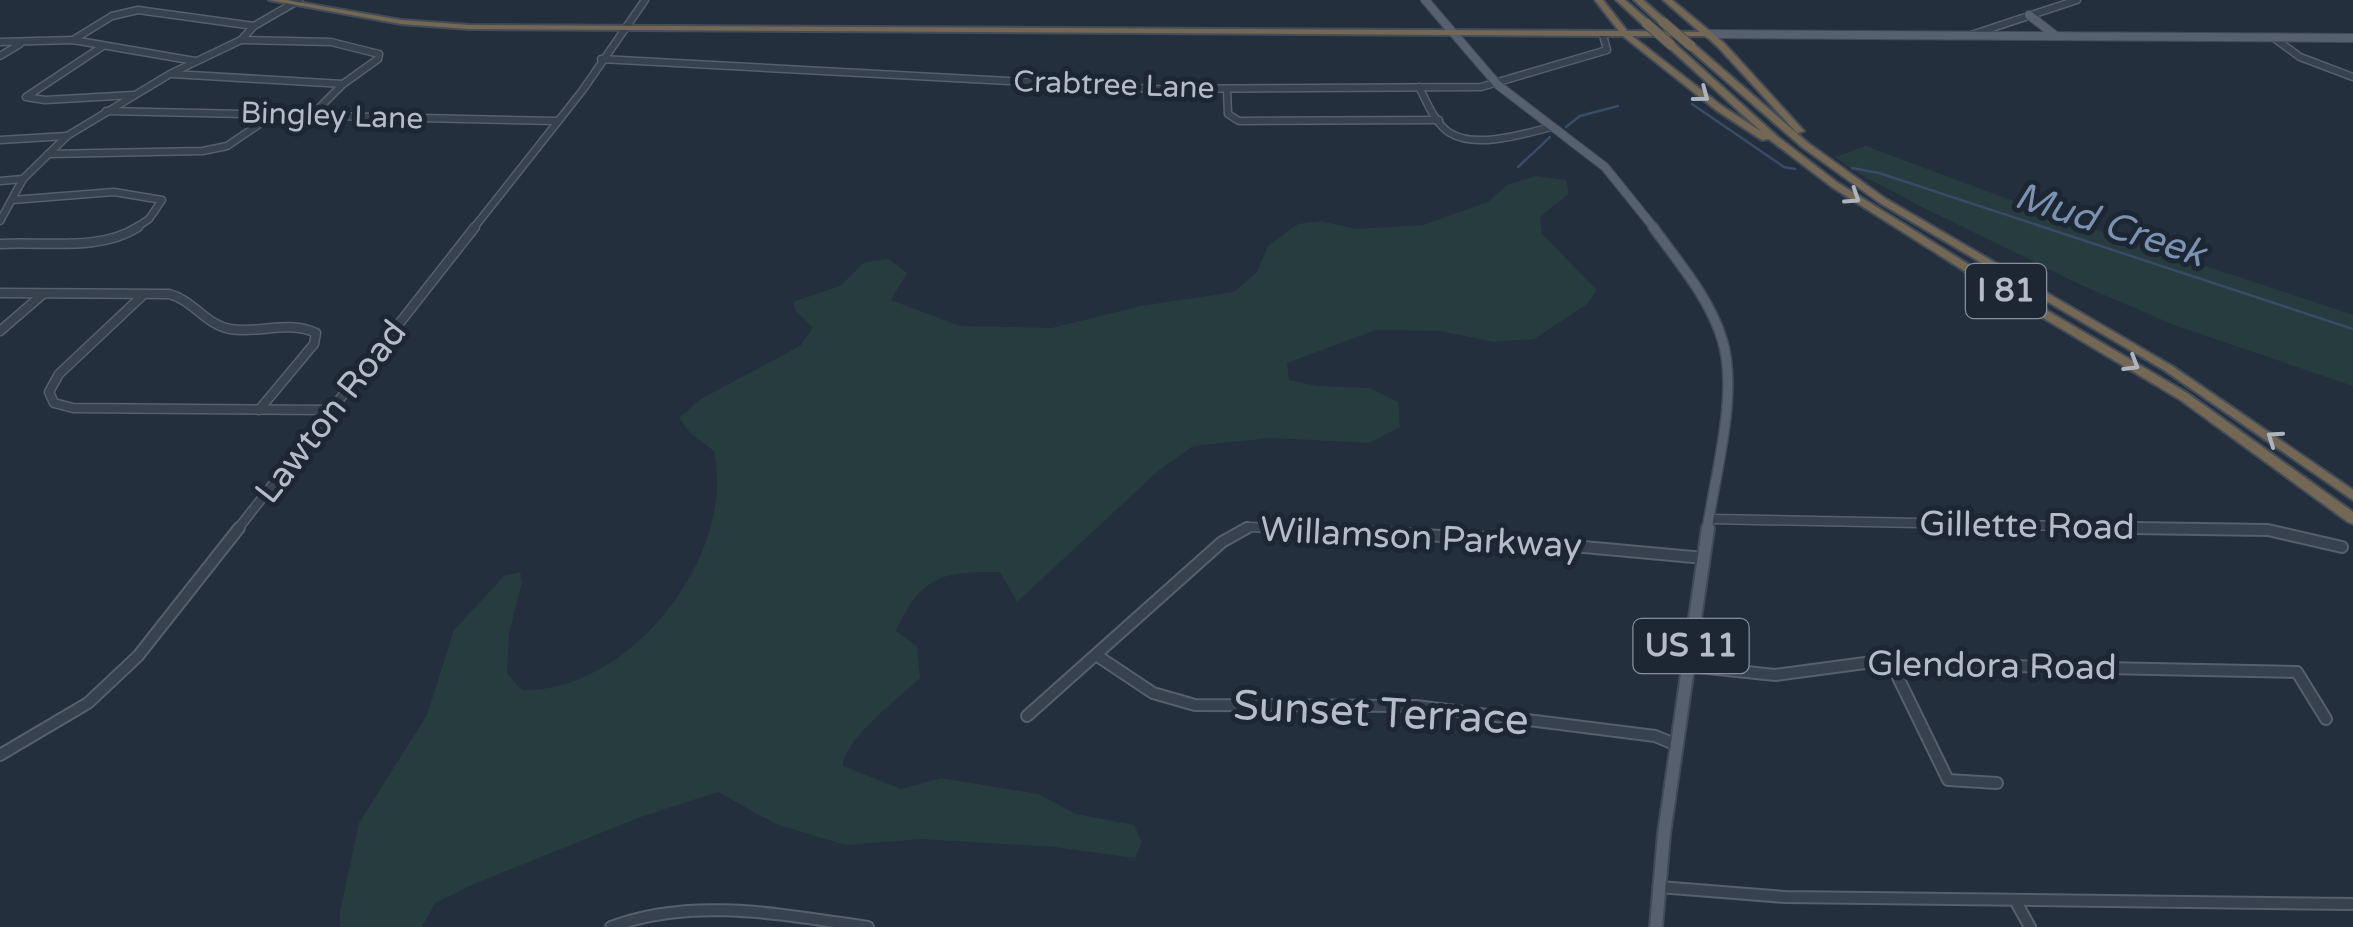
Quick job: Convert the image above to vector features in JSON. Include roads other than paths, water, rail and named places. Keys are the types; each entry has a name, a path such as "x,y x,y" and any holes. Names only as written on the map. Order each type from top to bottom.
{"highway":[{"path":"273,0 388,20 459,27 1706,34"},
{"path":"1599,0 1626,35 1719,108 1808,165"},
{"name":"I 81","path":"1620,0 1808,165 1905,230 2183,396 2256,445 2353,519"},
{"name":"I 81","path":"1638,0 1784,128 1842,172 1969,254 2168,368 2353,496"},
{"path":"1665,0 1706,34 1842,172"}],"main road":[{"name":"US 11","path":"1425,0 1498,85 1605,168 1635,202 1700,292 1719,329 1728,365 1658,887 1656,927"},
{"path":"2030,16 2057,37"},
{"path":"1706,34 2353,38"}],"street":[{"name":"Lawton Road","path":"0,755 50,728 109,686 148,642 558,121 644,0"},
{"path":"1966,36 2077,0"},
{"path":"0,221 23,179 67,136 170,74 241,40 254,26 295,2"},
{"path":"73,40 112,16 138,10 254,26"},
{"name":"Crabtree Lane","path":"601,58 1112,88 1419,88 1498,85 1607,50 1603,35"},
{"path":"0,42 73,40 196,61"},
{"path":"241,40 348,46 380,54 378,60 343,84 308,118"},
{"path":"2277,40 2300,57 2353,76"},
{"path":"0,56 22,42"},
{"path":"103,46 26,96 42,102 100,94 133,96"},
{"path":"170,74 343,84"},
{"path":"1419,88 1450,133 1466,138 1551,127"},
{"path":"1227,89 1228,114 1239,122 1440,120"},
{"name":"Bingley Lane","path":"106,111 558,121"},
{"path":"48,154 203,151 227,146 270,117"},
{"path":"0,140 67,136"},
{"path":"0,182 23,179"},
{"path":"0,244 106,241 135,230 162,200 147,194 74,193 12,200"},
{"path":"0,293 170,294 190,300 206,318 224,328 260,331 299,327 316,333 314,344 259,410"},
{"path":"0,330 43,294"},
{"path":"144,294 59,374 49,392 54,403 73,408 332,410"},
{"name":"Gillette Road","path":"1710,519 2268,530 2342,546"},
{"name":"Willamson Parkway","path":"1026,716 1222,542 1249,527 1486,538 1704,558"},
{"name":"Sunset Terrace","path":"1096,655 1148,694 1165,701 1416,706 1655,736 1678,745"},
{"path":"1891,663 1948,780 1996,783"},
{"name":"Glendora Road","path":"1688,666 1776,675 1891,663 2296,672"},
{"path":"2296,672 2326,719"},
{"path":"1658,887 1785,897 2353,904"},
{"path":"2016,902 2030,927"},
{"path":"611,927 665,910 769,922 868,927"}],"waterway":[{"name":"Mud Creek","path":"1692,104 1784,167 1795,169"},
{"name":"Mud Creek","path":"1566,127 1580,116 1618,106"},
{"name":"Mud Creek","path":"1518,167 1550,137"},
{"name":"Mud Creek","path":"1852,168 1879,173 2353,329"}]}
